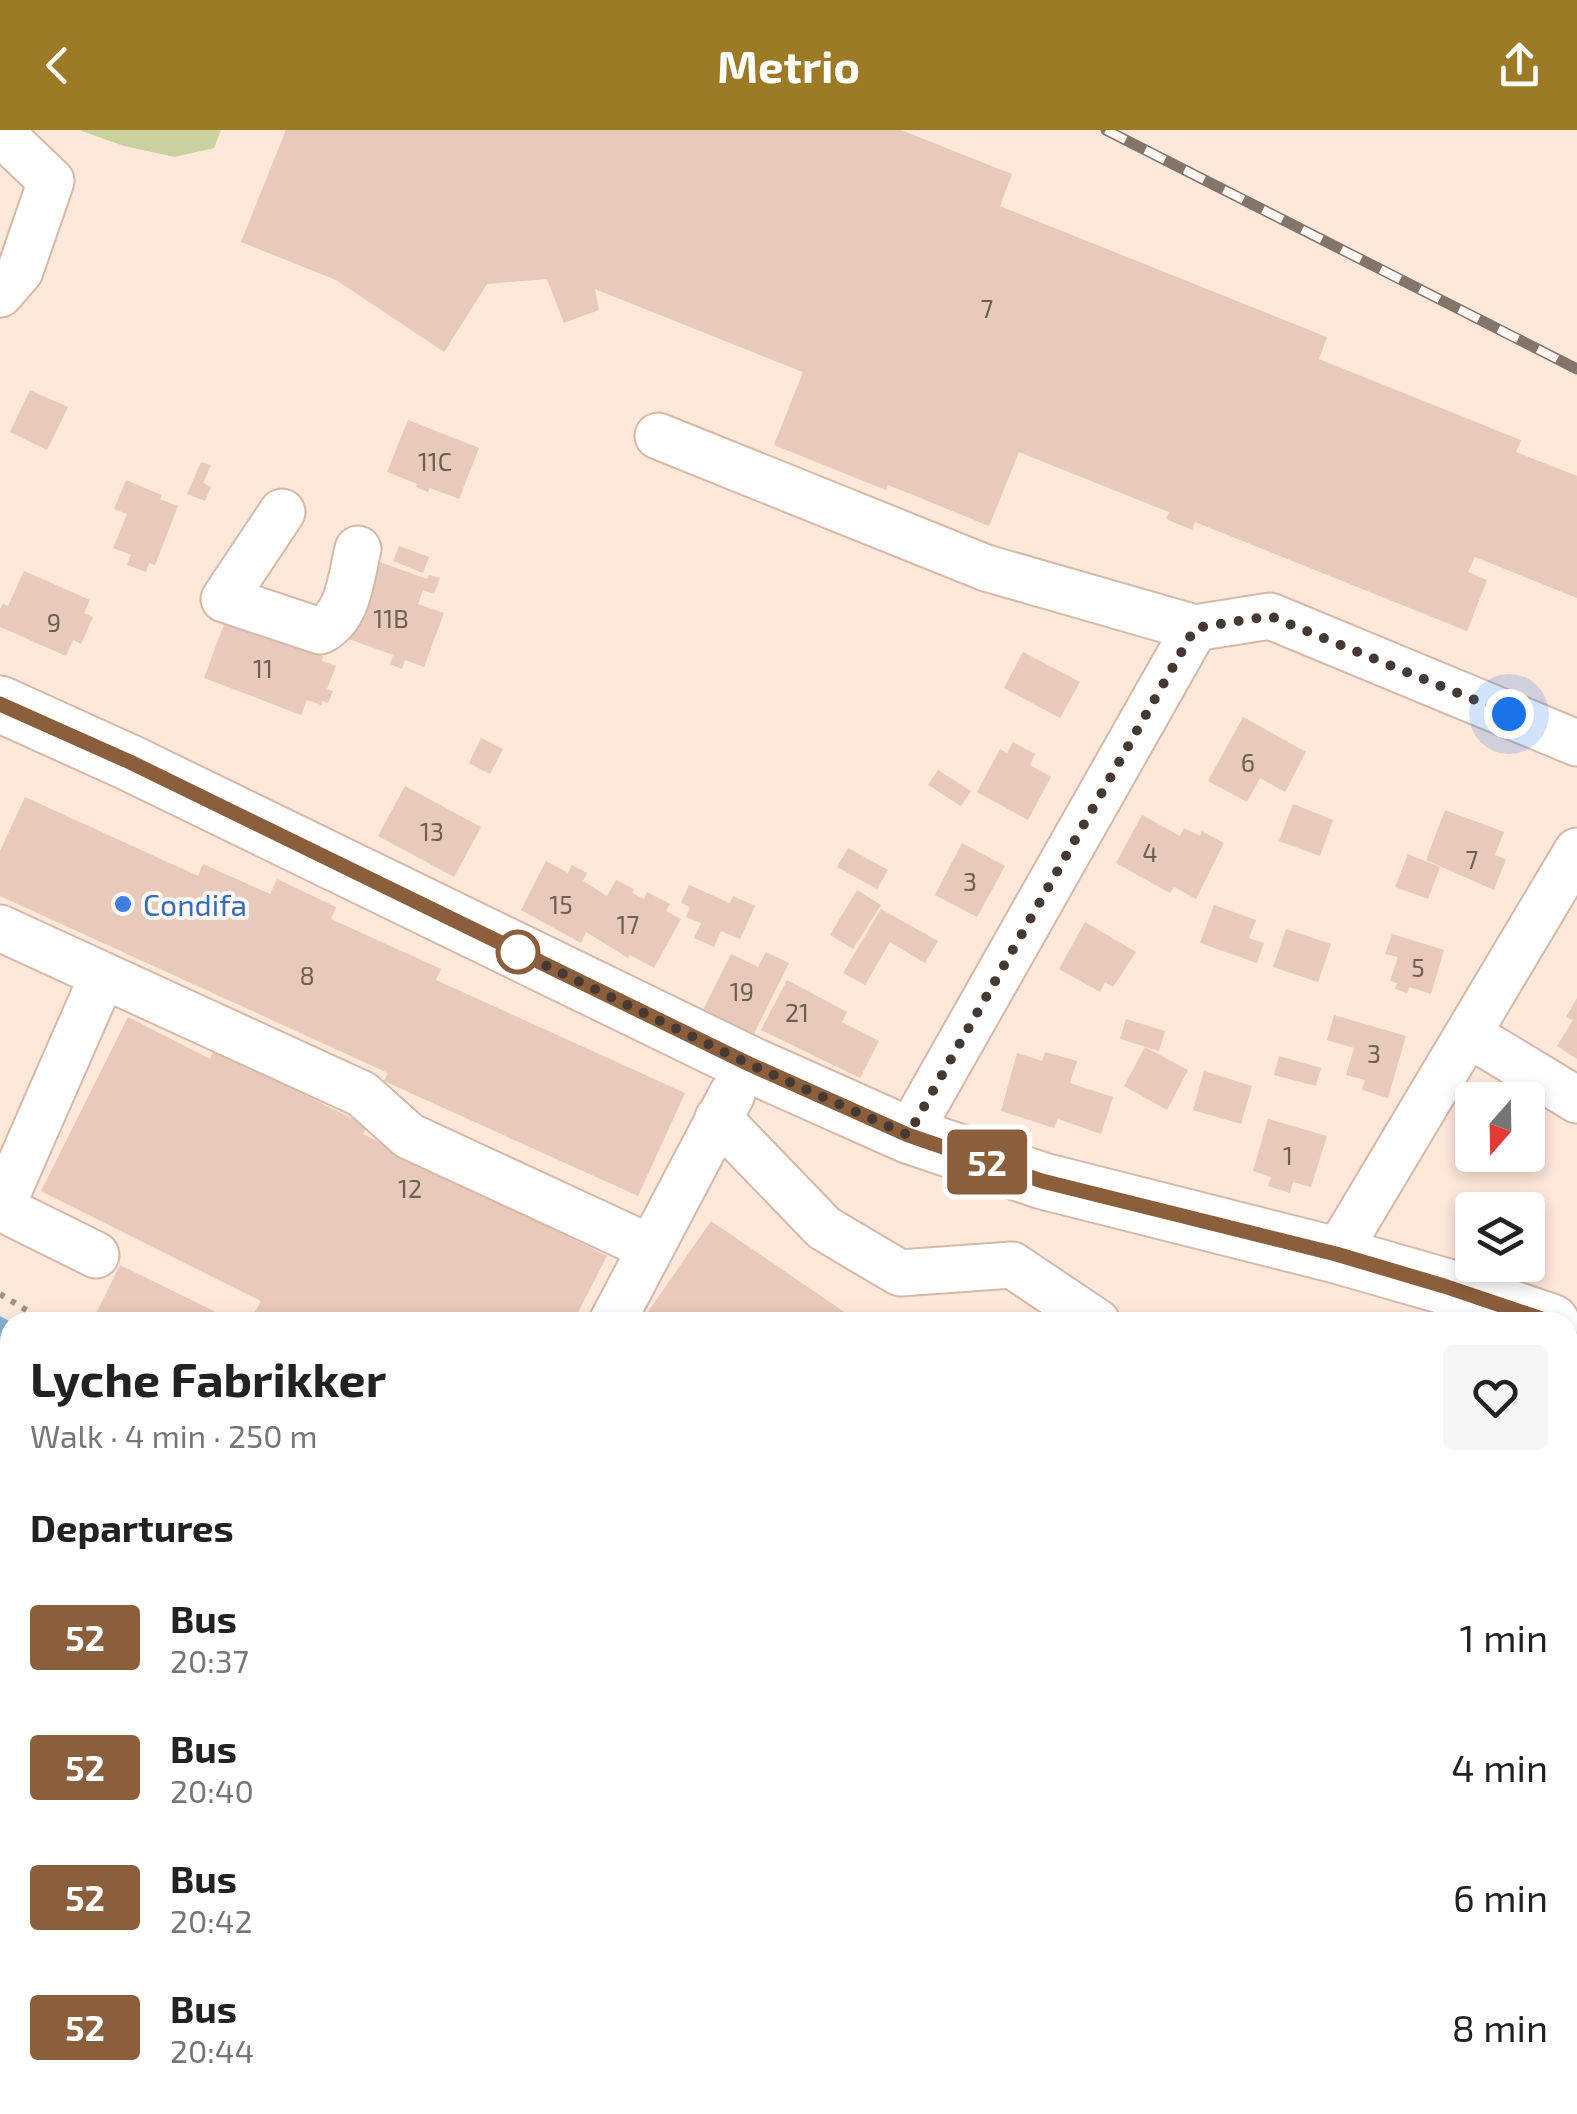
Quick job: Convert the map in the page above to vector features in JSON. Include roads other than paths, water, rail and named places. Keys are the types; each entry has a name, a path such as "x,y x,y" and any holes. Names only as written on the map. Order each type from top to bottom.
{"main road":[{"path":"0,704 130,762 749,1064 908,1135 1042,1181 1336,1254 1506,1312"}],"street":[{"path":"0,132 51,182 20,271 0,294"},
{"path":"658,436 986,568 1195,628 1270,616 1577,743"},
{"path":"282,512 224,599 320,631 337,619 347,598 358,550"},
{"path":"908,1135 1195,628"},
{"path":"1336,1254 1577,851"},
{"path":"0,928 362,1094 410,1136 650,1248"},
{"path":"96,1255 1,1208 103,975"},
{"path":"1468,1034 1577,1100"},
{"path":"617,1312 749,1064"},
{"path":"718,1118 824,1228 900,1273 1012,1265 1082,1312"}],"railway":[{"path":"1106,130 1577,369"}],"place":[{"name":"Condifa","path":"123,904"}]}
